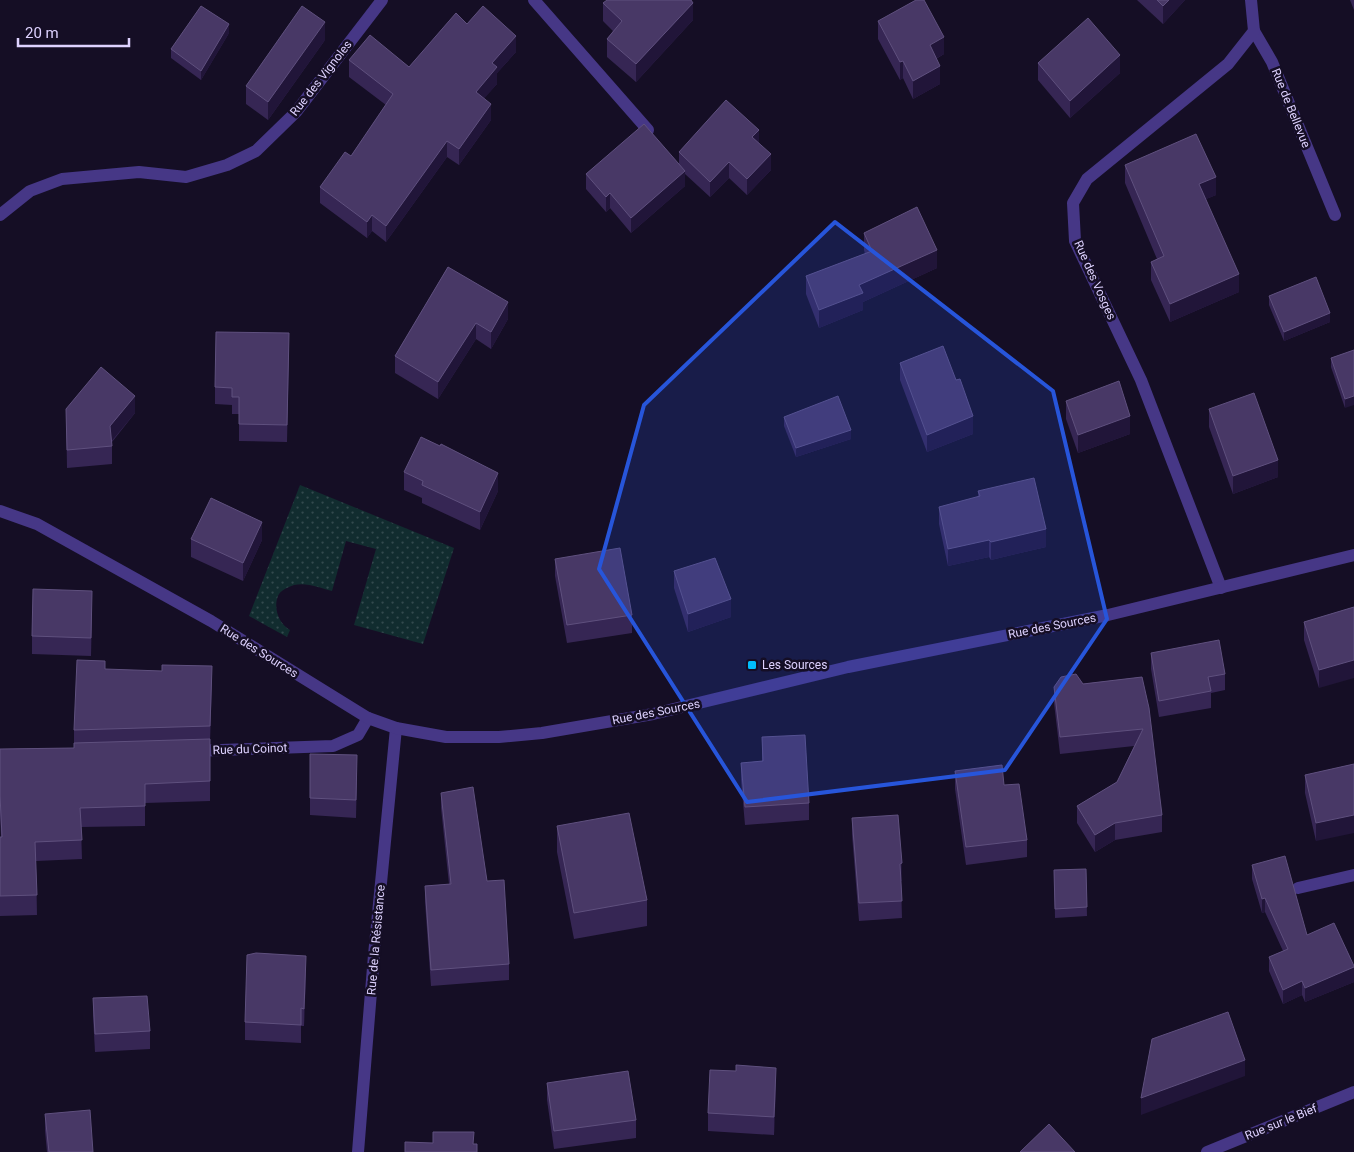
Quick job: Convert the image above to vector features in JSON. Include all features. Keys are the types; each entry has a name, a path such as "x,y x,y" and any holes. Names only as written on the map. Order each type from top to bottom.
{"street":[{"name":"Rue des Vignoles","path":"0,215 30,191 62,179 139,172 186,177 228,165 256,150 296,112 382,0"},
{"path":"534,0 648,130"},
{"name":"Rue de Bellevue","path":"1251,0 1254,32 1272,62 1335,215"},
{"name":"Rue des Vosges","path":"1221,588 1141,380 1076,241 1073,204 1087,179 1228,64 1254,32"},
{"name":"Rue des Sources","path":"0,511 37,524 202,616 368,718 396,728 446,737 500,737 542,733 662,712 848,667 1108,615 1354,555"},
{"name":"Rue du Coinot","path":"177,751 333,746 358,736 368,718"},
{"name":"Rue de la Résistance","path":"358,1152 374,955 396,728"},
{"path":"1298,888 1354,875"},
{"name":"Rue sur le Bief","path":"1207,1152 1354,1092"}],"highlighted area":[{"path":"835,222 1053,391 1107,619 1005,770 747,802 599,569 644,405"}],"green space":[{"path":"300,485 454,548 423,644 354,625 376,549 346,541 332,591 299,584 283,590 279,594 276,606 280,620 290,630 287,637 249,616"}],"building":[{"path":"607,0 691,0 693,3 636,64 607,39 622,21 603,3"},
{"path":"916,0 924,0 944,37 930,45 940,66 913,81 903,61 900,62 878,21"},
{"path":"1157,0 1169,0 1163,6"},
{"path":"201,6 229,24 201,71 171,49"},
{"path":"302,6 325,22 268,102 246,86"},
{"path":"483,6 516,36 492,63 497,67 476,92 491,104 459,149 447,141 386,226 372,215 367,222 320,187 345,152 351,156 393,94 349,60 370,35 409,67 456,13 467,24"},
{"path":"1088,18 1120,55 1070,101 1038,63"},
{"path":"726,100 759,130 752,137 771,154 747,179 729,162 710,182 679,152"},
{"path":"644,124 685,171 631,218 610,193 606,197 586,174"},
{"path":"1196,134 1216,177 1199,184 1239,274 1170,304 1151,262 1164,256 1125,165"},
{"path":"917,207 937,250 859,285 863,293 819,310 806,276 872,251 864,233"},
{"path":"448,267 508,302 491,332 476,323 438,382 395,356"},
{"path":"1316,277 1330,313 1284,332 1269,296"},
{"path":"216,332 289,333 287,425 239,424 239,397 232,397 232,388 215,387"},
{"path":"943,346 956,380 960,379 973,416 927,435 900,363"},
{"path":"1354,350 1354,396 1345,399 1331,358"},
{"path":"101,367 135,396 110,426 112,446 67,450 66,409"},
{"path":"1119,381 1130,416 1078,435 1066,401"},
{"path":"1254,393 1278,460 1233,476 1209,409"},
{"path":"838,396 851,430 796,448 784,417"},
{"path":"421,437 440,446 441,444 498,473 480,512 422,485 423,481 404,472"},
{"path":"1034,478 1046,529 991,542 989,540 948,549 939,507 980,496 978,491"},
{"path":"211,498 262,522 243,563 191,539"},
{"path":"620,548 632,615 567,625 555,559"},
{"path":"715,558 731,599 688,614 674,571"},
{"path":"33,589 92,591 91,638 32,636"},
{"path":"1354,607 1354,660 1319,670 1304,622"},
{"path":"1219,640 1225,674 1208,677 1211,691 1159,701 1151,653"},
{"path":"77,660 105,661 105,669 162,671 162,665 212,666 210,726 74,730"},
{"path":"1076,674 1083,684 1142,677 1149,708 1162,815 1115,823 1095,835 1077,806 1117,782 1143,729 1060,737 1054,687 1061,677"},
{"path":"805,735 809,803 745,807 741,763 763,761 762,737"},
{"path":"210,739 210,781 145,784 145,806 80,808 82,840 35,842 37,895 0,896 0,837 2,837 0,749 74,748 74,743"},
{"path":"310,754 357,755 356,800 310,798"},
{"path":"1354,764 1354,815 1316,823 1305,775"},
{"path":"1002,765 1004,785 1019,784 1027,840 966,847 955,771"},
{"path":"473,787 487,881 504,880 509,964 431,970 425,886 451,884 441,793"},
{"path":"629,813 647,900 574,913 557,826"},
{"path":"898,815 902,863 900,864 902,901 859,903 852,818"},
{"path":"1285,856 1307,935 1334,923 1354,967 1305,988 1302,981 1283,990 1269,957 1288,949 1265,898 1262,899 1252,865"},
{"path":"1086,869 1087,907 1055,909 1054,870"},
{"path":"256,953 306,956 304,1009 301,1008 301,1025 245,1022 247,955"},
{"path":"147,996 150,1031 95,1034 93,998"},
{"path":"1228,1012 1245,1060 1141,1098 1152,1039"},
{"path":"736,1065 776,1068 774,1117 708,1113 710,1070 736,1071"},
{"path":"628,1071 636,1120 554,1131 547,1083"},
{"path":"90,1110 93,1152 49,1152 45,1114"},
{"path":"1049,1124 1075,1152 1020,1152"},
{"path":"433,1132 474,1132 473,1144 477,1144 477,1152 405,1152 405,1142 433,1143"}],"place":[{"name":"Les Sources","path":"752,665"}]}
